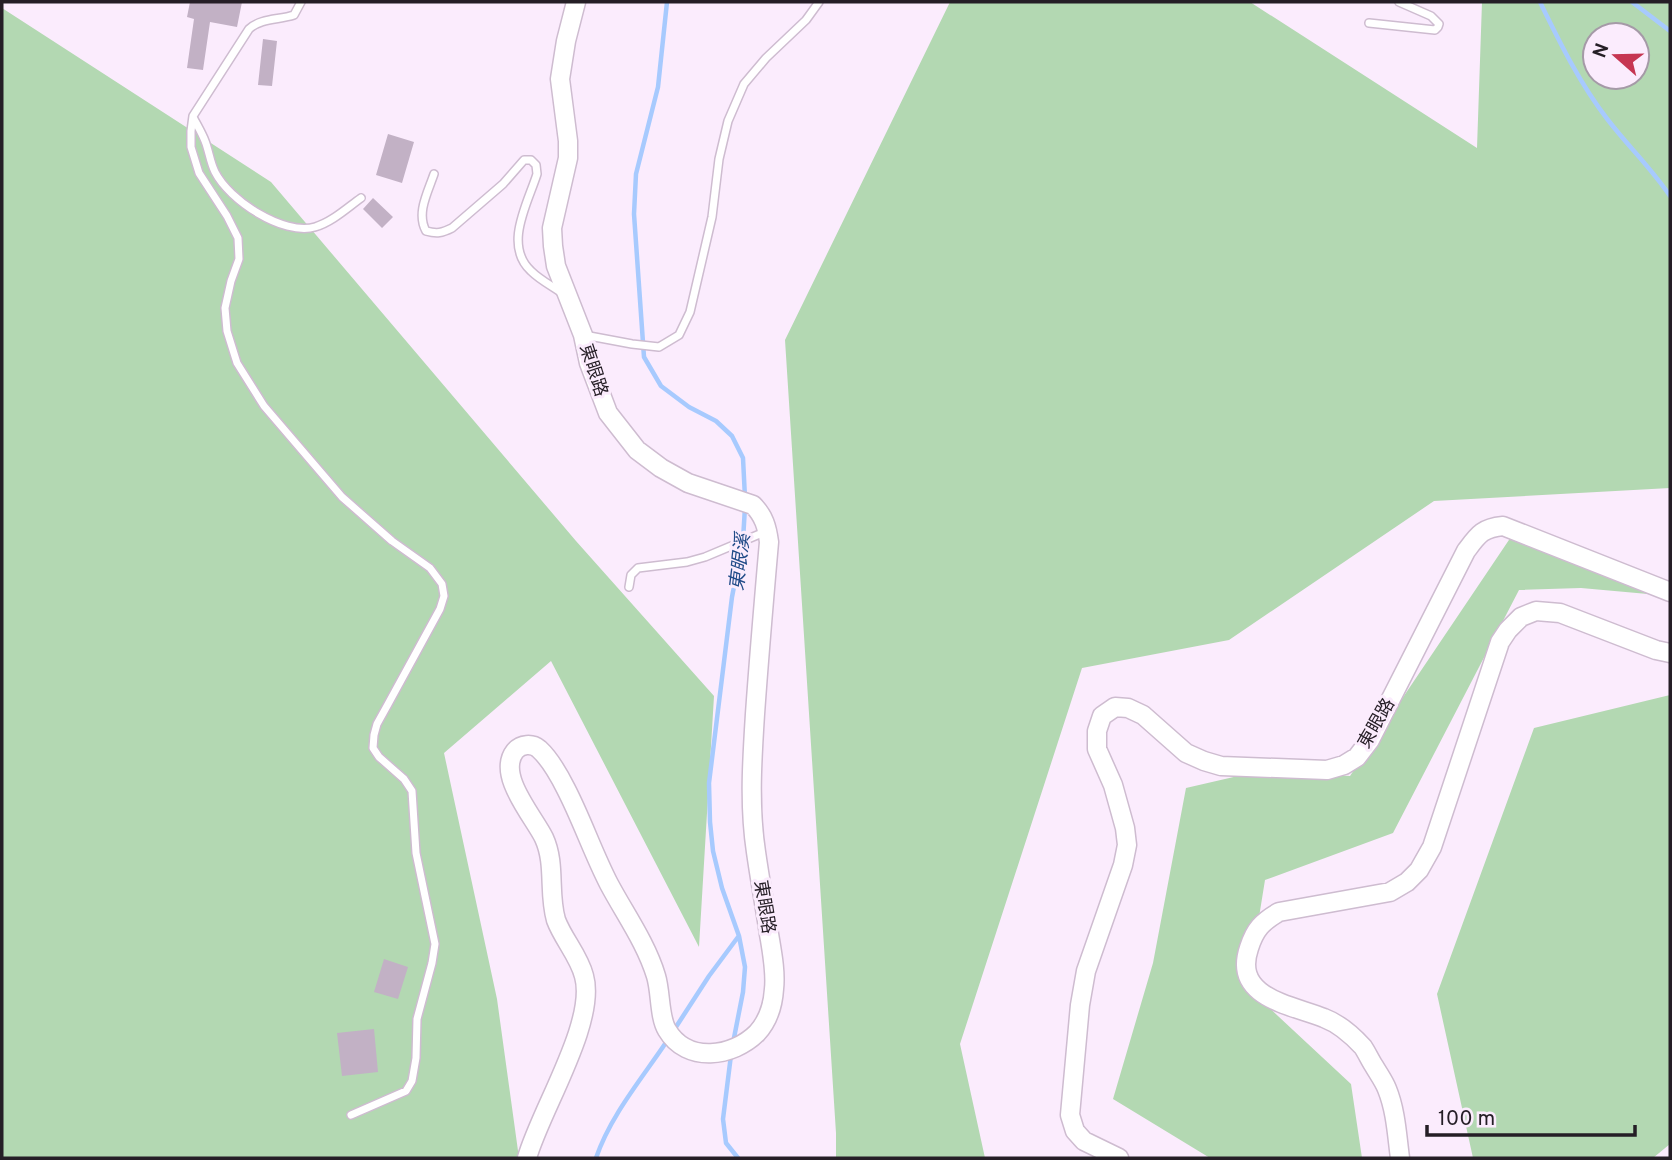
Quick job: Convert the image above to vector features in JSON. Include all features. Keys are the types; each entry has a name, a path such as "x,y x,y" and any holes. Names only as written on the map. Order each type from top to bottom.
{"street":[{"name":"東眼路","path":"527,1158 579,1029 586,990 584,974 557,923 551,890 550,861 544,839 510,775 510,762 515,750 524,745 533,745 541,750 557,771 597,859 648,955 656,976 667,1030 679,1043 695,1052 710,1055 744,1044 760,1030 771,1012 775,986 751,821 751,784 768,530 760,512 753,505 688,483 636,450 608,413 589,363 583,335 556,266 552,246 552,228 568,158 560,79 576,2"},
{"name":"東眼路","path":"1119,1158 1084,1141 1075,1131 1070,1115 1080,1004 1086,971 1127,845 1113,785 1097,748 1097,731 1102,716 1115,707 1128,708 1143,715 1186,753 1221,766 1327,770 1344,765 1357,757 1370,740 1466,551 1479,533 1490,527 1503,526 1670,592"},
{"path":"1401,1158 1387,1089 1365,1050 1346,1030 1326,1019 1261,994 1248,978 1246,957 1252,938 1264,921 1279,912 1390,892 1407,882 1419,870 1432,846 1500,642 1521,617 1536,611 1560,613 1670,653"}],"lane":[{"path":"301,2 294,15 256,23 249,29 193,116 191,147 199,173 238,238 239,259 225,308 227,331 237,363 264,406 342,497 392,541 430,568 442,584 444,596 440,609 382,715 374,735 373,748 379,757 404,779 412,791 416,853 435,944 417,1019 416,1058 412,1081 406,1091 351,1115"},
{"path":"583,335 659,347 678,335 690,312 712,217 719,159 728,121 744,84 766,58 806,20 819,2"},
{"path":"1369,23 1435,30 1438,27 1439,23 1431,16 1399,2"},
{"path":"193,116 206,142 216,173 235,197 262,215 291,227 314,227 361,198"},
{"path":"434,174 421,213 421,222 426,231 435,234 452,228 503,184 524,160 531,160 536,165 537,174 518,228 519,251 529,270 569,297"},
{"path":"629,587 631,575 638,568 705,557 768,530"}],"green space":[{"path":"950,2 1250,2 1477,148 1482,2 1670,2 1670,488 1434,501 1229,640 1082,668 960,1044 985,1158 836,1158 785,340"},
{"path":"2,8 271,182 576,541 714,696 699,947 551,661 444,753 497,999 519,1158 2,1158"},
{"path":"1517,528 1670,596 1581,588 1519,590 1393,833 1265,880 1250,973 1264,1003 1351,1084 1362,1158 1210,1158 1113,1099 1153,963 1186,788 1264,770 1350,776"},
{"path":"1670,695 1670,1144 1653,1158 1473,1158 1437,994 1534,728"}],"building":[{"path":"190,2 242,2 237,27 210,22 203,70 187,68 194,19 187,17"},
{"path":"263,39 277,41 272,86 258,85"},
{"path":"388,134 414,142 402,183 376,175"},
{"path":"373,198 393,217 382,228 363,209"},
{"path":"384,959 408,967 398,999 374,992"},
{"path":"374,1029 378,1072 342,1076 337,1033"}],"waterway":[{"name":"東眼溪","path":"667,2 658,87 636,174 634,214 644,357 661,386 689,407 716,421 732,436 743,458 745,498"},
{"path":"1540,2 1588,92 1670,196"},
{"path":"1632,2 1670,31"},
{"name":"東眼溪","path":"733,1043 745,967 739,936 722,888 713,851 709,783 732,597 743,540 745,507"},
{"path":"674,1030 738,937"},
{"path":"596,1158 619,1111 669,1038"},
{"name":"東眼溪","path":"731,1055 723,1119 726,1143 738,1158"}]}
